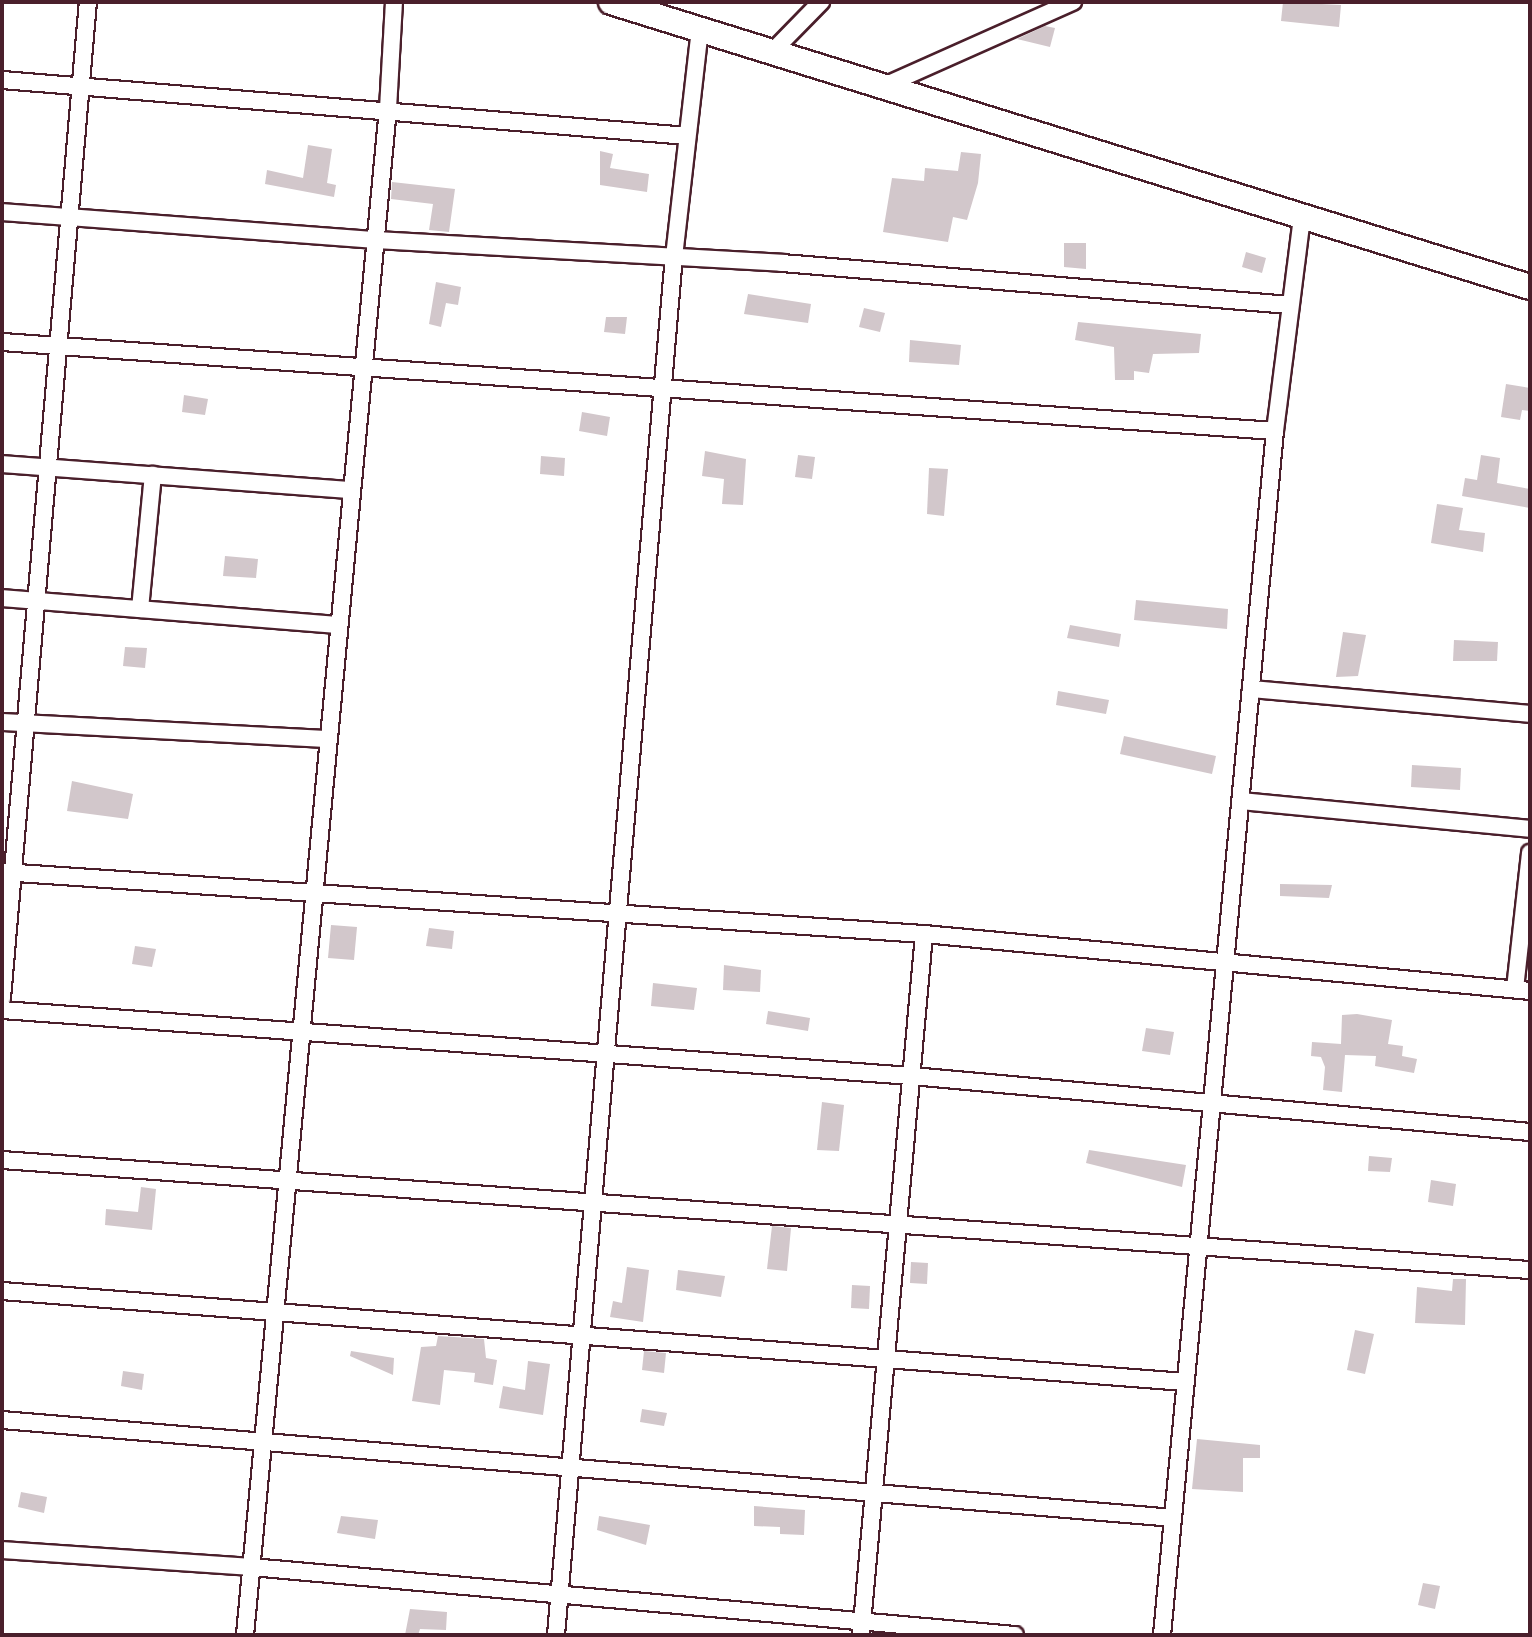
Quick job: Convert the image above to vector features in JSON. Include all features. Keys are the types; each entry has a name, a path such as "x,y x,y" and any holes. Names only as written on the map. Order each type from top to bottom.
{"main road":[{"path":"611,2 1530,287"}],"street":[{"path":"2,998 7,872 26,724 88,2"},
{"path":"245,1635 388,109 394,2"},
{"path":"773,51 821,2"},
{"path":"884,86 1073,2"},
{"path":"556,1635 621,915 674,257 700,29"},
{"path":"2,80 388,109 687,136"},
{"path":"2,212 375,240 674,257 1290,305"},
{"path":"1162,1635 1275,431 1302,217"},
{"path":"2,342 363,370 1275,431"},
{"path":"2,464 351,490"},
{"path":"140,609 153,475"},
{"path":"2,598 339,625"},
{"path":"1251,689 1530,714"},
{"path":"2,722 328,739"},
{"path":"1241,801 1530,829"},
{"path":"7,872 314,896 924,934 1522,990 1530,853"},
{"path":"861,1628 924,934"},
{"path":"2,1010 912,1076 1530,1132"},
{"path":"2,1160 1530,1270"},
{"path":"2,1291 1186,1382"},
{"path":"2,1420 1173,1518"},
{"path":"2,1550 251,1567 560,1594 861,1628 1015,1635"}],"building":[{"path":"1283,2 1341,5 1339,27 1281,21"},
{"path":"1045,26 1055,28 1050,47 1017,39"},
{"path":"308,145 332,149 327,183 336,185 334,197 265,184 267,170 303,178"},
{"path":"600,151 613,154 610,168 649,174 647,192 600,185"},
{"path":"961,152 981,154 978,183 967,220 953,217 948,242 883,232 892,178 924,181 925,168 958,171"},
{"path":"392,182 455,189 449,232 429,230 433,204 391,199"},
{"path":"1064,243 1086,243 1086,269 1064,267"},
{"path":"1246,252 1266,258 1262,273 1242,267"},
{"path":"436,282 461,287 458,305 446,303 441,327 429,324"},
{"path":"748,294 811,304 808,323 744,314"},
{"path":"864,308 885,313 880,332 859,327"},
{"path":"606,317 627,317 625,334 604,332"},
{"path":"1078,322 1201,334 1199,353 1153,354 1149,373 1134,371 1134,380 1115,380 1114,347 1075,340"},
{"path":"910,340 961,345 959,365 909,362"},
{"path":"1506,384 1530,388 1530,411 1522,410 1520,420 1501,417"},
{"path":"184,395 208,399 205,415 182,412"},
{"path":"582,412 610,417 607,436 579,431"},
{"path":"705,451 746,459 743,505 722,504 724,479 702,476"},
{"path":"798,455 815,457 812,479 795,477"},
{"path":"1481,455 1500,458 1497,483 1530,489 1530,508 1462,496 1465,478 1477,480"},
{"path":"541,456 565,458 564,476 540,474"},
{"path":"929,468 948,469 944,516 927,514"},
{"path":"1437,504 1463,508 1459,530 1485,533 1483,552 1431,543"},
{"path":"225,556 258,559 256,578 223,576"},
{"path":"1136,600 1228,609 1227,629 1134,620"},
{"path":"1070,625 1121,634 1119,647 1067,638"},
{"path":"1343,632 1366,635 1358,676 1336,677"},
{"path":"1454,640 1498,642 1497,661 1453,661"},
{"path":"125,647 147,648 145,668 123,666"},
{"path":"1058,691 1109,700 1106,714 1056,705"},
{"path":"1124,736 1216,756 1212,774 1120,754"},
{"path":"1412,765 1461,768 1460,790 1411,787"},
{"path":"72,781 133,794 128,819 67,811"},
{"path":"1280,884 1332,885 1329,898 1280,896"},
{"path":"331,925 357,927 354,960 328,958"},
{"path":"429,928 454,931 452,949 426,946"},
{"path":"135,946 156,949 152,967 132,964"},
{"path":"724,965 761,970 760,992 723,990"},
{"path":"653,983 697,988 694,1010 651,1006"},
{"path":"768,1011 810,1018 808,1031 766,1024"},
{"path":"1357,1014 1392,1020 1388,1044 1403,1046 1402,1056 1417,1059 1414,1073 1375,1066 1376,1056 1345,1055 1342,1092 1323,1090 1325,1067 1321,1057 1311,1056 1312,1042 1341,1044 1342,1015"},
{"path":"1146,1028 1174,1032 1170,1055 1142,1051"},
{"path":"822,1102 844,1105 839,1151 817,1150"},
{"path":"1089,1150 1186,1165 1182,1187 1086,1163"},
{"path":"1369,1156 1392,1158 1390,1172 1368,1171"},
{"path":"1431,1180 1456,1184 1453,1206 1428,1202"},
{"path":"141,1187 156,1189 152,1230 105,1225 106,1209 138,1212"},
{"path":"772,1226 791,1228 787,1271 767,1269"},
{"path":"911,1262 928,1263 927,1284 910,1283"},
{"path":"627,1267 649,1270 643,1322 610,1317 613,1301 622,1303"},
{"path":"678,1270 725,1276 721,1297 676,1290"},
{"path":"1453,1279 1466,1279 1465,1325 1415,1323 1417,1287 1452,1291"},
{"path":"852,1285 870,1286 869,1309 851,1308"},
{"path":"1355,1330 1374,1334 1365,1374 1347,1370"},
{"path":"438,1336 484,1339 486,1358 497,1360 493,1385 474,1382 475,1373 444,1370 440,1405 412,1401 421,1347 436,1346"},
{"path":"351,1351 394,1358 393,1375 350,1356"},
{"path":"644,1351 666,1353 664,1373 642,1370"},
{"path":"528,1361 550,1364 543,1415 499,1408 503,1386 525,1390"},
{"path":"123,1371 144,1374 142,1390 121,1386"},
{"path":"642,1409 667,1413 664,1426 640,1422"},
{"path":"1197,1439 1260,1445 1260,1458 1243,1458 1243,1492 1192,1489"},
{"path":"21,1492 47,1497 44,1513 18,1507"},
{"path":"754,1506 805,1510 804,1535 780,1534 780,1527 754,1526"},
{"path":"341,1516 378,1520 375,1539 337,1533"},
{"path":"599,1516 650,1525 646,1545 597,1530"},
{"path":"1423,1583 1440,1586 1435,1609 1418,1605"},
{"path":"410,1609 447,1612 446,1630 420,1629 418,1635 405,1635"}]}
